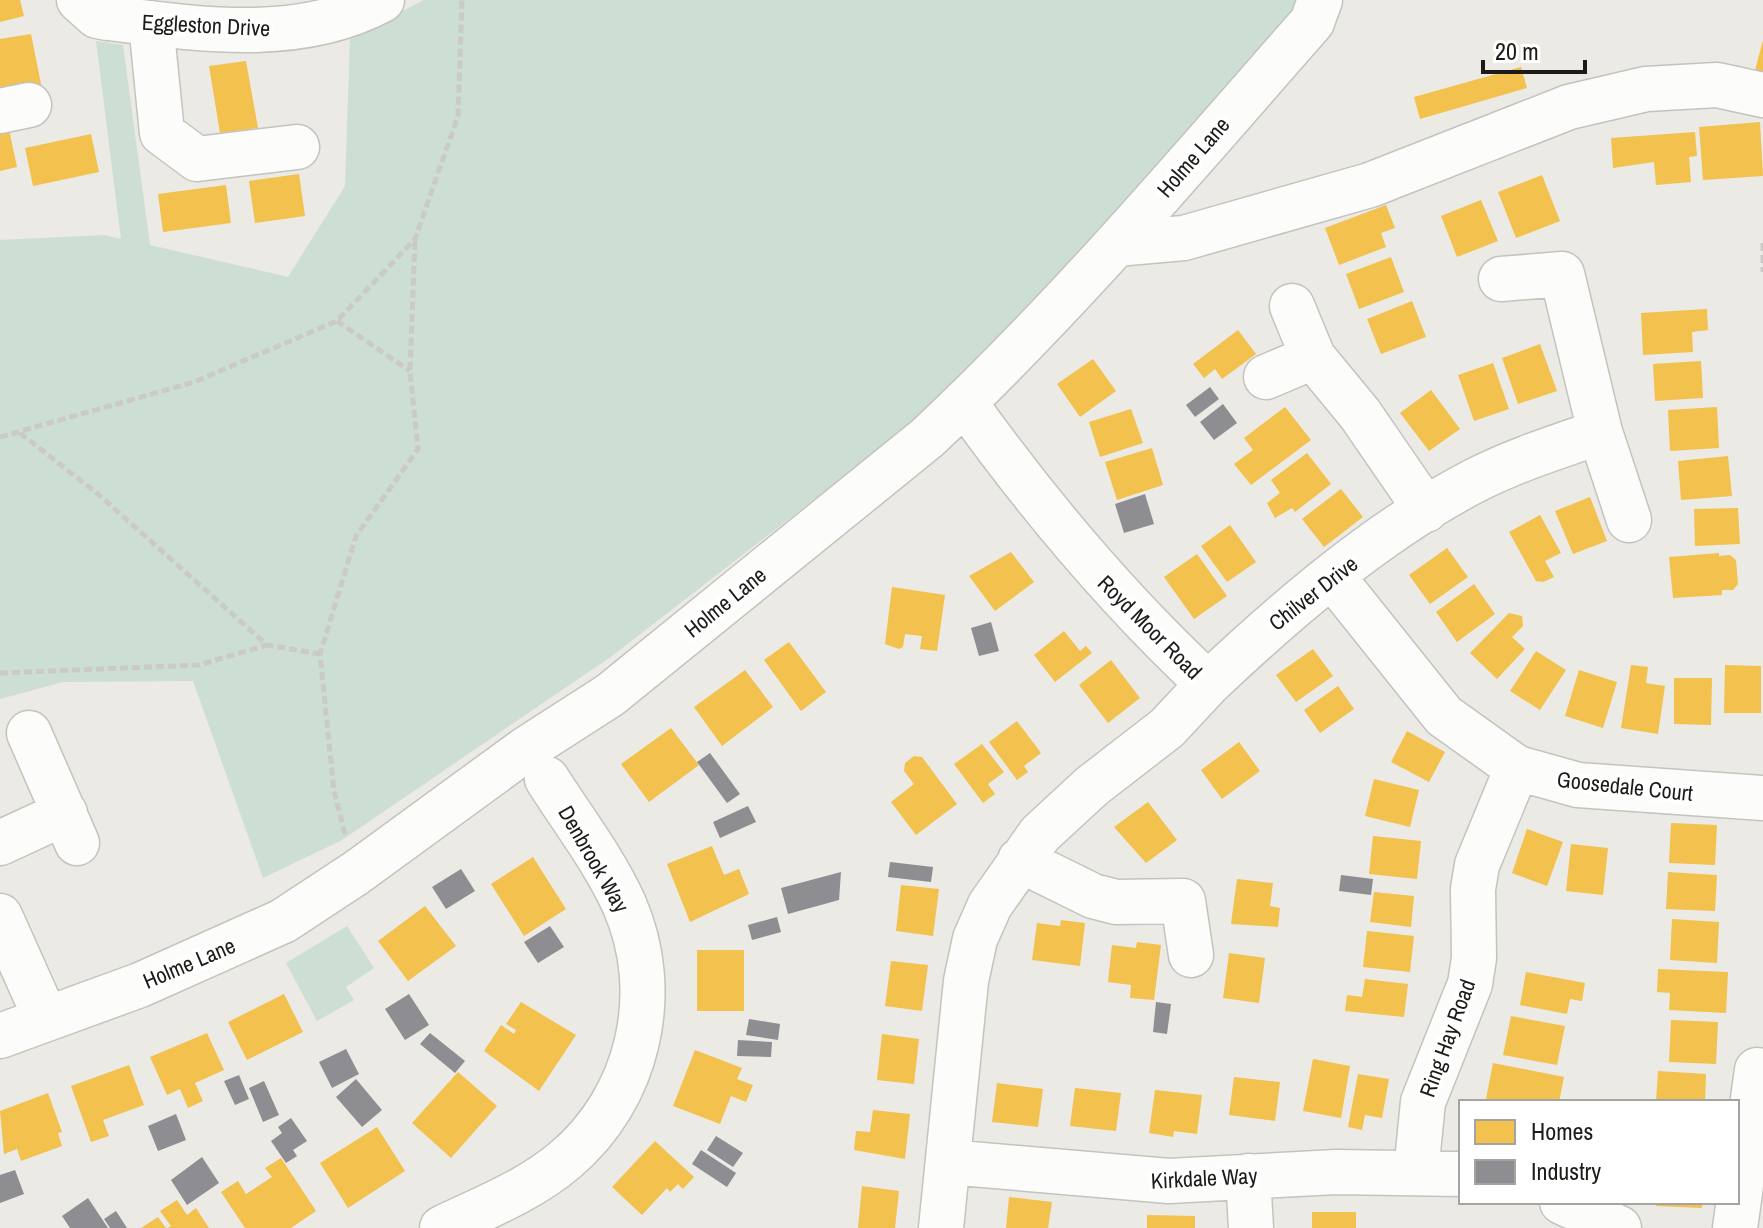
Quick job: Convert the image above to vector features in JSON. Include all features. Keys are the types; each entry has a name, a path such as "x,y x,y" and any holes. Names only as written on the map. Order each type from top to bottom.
{"street":[{"name":"Eggleston Drive","path":"79,0 97,16 151,23 264,30 351,17 382,0"},
{"name":"Holme Lane","path":"0,1036 217,953 283,921 356,873 526,749 610,695 927,438 965,403 1116,244 1312,22 1320,0"},
{"path":"151,23 162,133 197,159 297,147"},
{"path":"1116,244 1184,238 1370,185 1585,103 1646,89 1717,85 1763,95"},
{"path":"1501,279 1562,274 1600,432 1629,520"},
{"path":"1292,306 1313,357 1360,414 1426,510"},
{"path":"1266,377 1313,357"},
{"name":"Royd Moor Road","path":"941,1228 966,981 975,939 990,905 1020,860 1063,810 1167,728 1208,684 1138,620 1095,572 1027,489 965,403"},
{"name":"Chilver Drive","path":"1208,684 1264,631 1332,576 1426,510 1520,459 1600,432"},
{"name":"Goosedale Court","path":"1332,576 1444,716 1517,768 1578,785 1763,798"},
{"path":"0,843 71,828 29,733"},
{"name":"Ring Hay Road","path":"1416,1172 1423,1102 1470,984 1474,958 1473,889 1477,865 1517,768"},
{"name":"Denbrook Way","path":"442,1228 524,1188 566,1159 601,1122 615,1101 635,1053 643,1003 641,965 633,928 612,882 547,779"},
{"path":"1020,860 1093,896 1116,902 1186,889 1191,955"},
{"path":"0,916 46,1019"},
{"path":"1739,1199 1757,1070"},
{"name":"Kirkdale Way","path":"948,1162 1125,1180 1416,1172 1459,1174"},
{"path":"1248,1176 1251,1228"},
{"path":"1566,1204 1619,1228"},
{"path":"1735,1228 1738,1204"}],"path":[{"path":"356,873 334,791 320,654 356,536 418,449 410,371 415,239 458,116 462,0"},
{"path":"0,437 194,382 337,321 415,239"},
{"path":"1763,243 1763,272"},
{"path":"337,321 410,371"},
{"path":"20,432 98,494 267,645"},
{"path":"0,673 199,665 267,645 320,654"}],"green space":[{"path":"424,0 1298,0 1293,11 968,380 612,656 342,840 263,878 193,681 63,682 0,699 0,240 105,235 121,239 96,41 123,45 150,245 288,277 345,186 350,38"},
{"path":"347,926 374,968 346,987 354,1000 317,1021 286,963"}],"building: Homes":[{"path":"0,0 20,0 24,16 0,22"},
{"path":"31,34 42,89 0,91 0,39"},
{"path":"1763,40 1763,80 1753,78"},
{"path":"246,61 258,128 220,133 209,66"},
{"path":"1521,67 1527,88 1420,119 1414,97"},
{"path":"1760,122 1763,176 1703,180 1699,127"},
{"path":"8,125 17,167 0,171 0,127"},
{"path":"1695,132 1697,156 1689,157 1691,182 1656,185 1654,162 1613,168 1611,138"},
{"path":"91,134 99,172 33,186 25,148"},
{"path":"299,174 305,216 255,223 249,181"},
{"path":"1542,175 1560,221 1516,238 1498,192"},
{"path":"226,185 231,223 163,232 158,194"},
{"path":"1481,200 1498,241 1457,257 1441,216"},
{"path":"1386,205 1395,228 1381,233 1386,247 1339,265 1325,228"},
{"path":"1391,257 1404,292 1359,309 1346,274"},
{"path":"1412,301 1426,337 1381,354 1367,319"},
{"path":"1707,309 1708,330 1692,332 1693,352 1643,355 1641,313"},
{"path":"1238,330 1256,354 1222,379 1215,369 1204,378 1193,364"},
{"path":"1540,344 1557,391 1518,404 1502,358"},
{"path":"1093,359 1116,391 1080,417 1057,384"},
{"path":"1701,361 1703,398 1655,401 1653,364"},
{"path":"1493,363 1509,409 1474,421 1458,375"},
{"path":"1431,390 1460,429 1429,451 1400,413"},
{"path":"1285,407 1311,440 1251,485 1234,464 1253,450 1244,438"},
{"path":"1717,407 1719,448 1670,451 1668,410"},
{"path":"1131,409 1143,443 1100,457 1089,422"},
{"path":"1152,448 1163,485 1117,500 1105,462"},
{"path":"1307,453 1331,484 1295,512 1292,508 1275,518 1267,503 1280,493 1271,480"},
{"path":"1728,456 1732,496 1681,500 1678,461"},
{"path":"1341,489 1363,517 1324,547 1302,519"},
{"path":"1590,497 1607,541 1573,554 1555,511"},
{"path":"1738,508 1740,544 1695,546 1694,509"},
{"path":"1540,515 1561,553 1545,561 1554,577 1543,582 1536,581 1509,532"},
{"path":"1230,525 1256,562 1227,582 1201,546"},
{"path":"1447,548 1468,577 1430,604 1409,575"},
{"path":"1011,552 1034,582 995,611 969,576"},
{"path":"1719,553 1719,556 1730,555 1736,560 1738,584 1733,590 1722,590 1722,595 1673,598 1669,557"},
{"path":"1197,554 1227,596 1194,619 1164,577"},
{"path":"1474,584 1495,614 1457,642 1436,612"},
{"path":"892,587 945,595 937,651 920,649 922,636 905,634 903,647 899,649 885,644"},
{"path":"1509,613 1522,616 1523,626 1512,637 1525,649 1497,679 1470,653"},
{"path":"1064,631 1080,651 1086,646 1092,653 1055,682 1034,655"},
{"path":"789,642 826,692 801,711 764,660"},
{"path":"1313,649 1333,676 1296,702 1276,675"},
{"path":"1536,651 1566,670 1540,710 1510,691"},
{"path":"1111,660 1140,698 1108,723 1079,685"},
{"path":"1631,665 1648,667 1646,683 1665,686 1658,734 1621,728"},
{"path":"1725,665 1761,666 1761,713 1724,713"},
{"path":"745,670 773,707 722,746 694,707"},
{"path":"1579,670 1617,682 1603,728 1565,716"},
{"path":"1674,678 1712,678 1711,725 1674,724"},
{"path":"1338,686 1354,709 1320,733 1304,710"},
{"path":"1017,721 1041,753 1024,766 1028,772 1017,780 989,742"},
{"path":"671,728 699,765 649,802 621,764"},
{"path":"1407,731 1445,752 1429,782 1391,762"},
{"path":"1239,742 1260,771 1222,799 1201,770"},
{"path":"982,744 1004,772 988,784 995,794 983,803 954,764"},
{"path":"914,756 922,757 957,804 916,835 891,802 914,784 904,771 905,763"},
{"path":"1374,779 1419,790 1410,827 1365,816"},
{"path":"1148,802 1177,840 1146,863 1114,827"},
{"path":"1671,823 1717,825 1715,865 1669,863"},
{"path":"1527,829 1563,842 1547,886 1512,873"},
{"path":"1373,836 1421,841 1417,879 1369,874"},
{"path":"1571,844 1608,848 1603,895 1566,891"},
{"path":"712,846 724,875 739,869 749,894 690,922 667,864"},
{"path":"533,857 566,909 524,936 491,884"},
{"path":"1668,872 1717,875 1715,911 1666,909"},
{"path":"1237,879 1273,883 1270,906 1280,908 1278,927 1231,924"},
{"path":"901,885 939,889 933,936 896,931"},
{"path":"1374,892 1414,896 1411,927 1370,922"},
{"path":"425,906 456,946 408,981 378,941"},
{"path":"1672,919 1719,922 1717,963 1670,960"},
{"path":"1061,920 1085,923 1080,966 1032,960 1037,923 1060,926"},
{"path":"1367,931 1414,936 1410,972 1363,967"},
{"path":"1137,942 1161,945 1154,1000 1130,998 1131,985 1108,982 1112,945 1136,948"},
{"path":"697,950 744,950 744,1011 697,1011"},
{"path":"1229,953 1265,958 1259,1003 1223,998"},
{"path":"891,961 928,965 922,1011 885,1006"},
{"path":"1658,969 1728,972 1726,1013 1669,1010 1670,993 1657,992"},
{"path":"1526,972 1585,983 1582,1001 1570,999 1567,1014 1520,1005"},
{"path":"1365,979 1408,984 1404,1017 1345,1011 1347,995 1362,997"},
{"path":"284,994 303,1032 247,1060 228,1022"},
{"path":"521,1002 576,1035 539,1091 484,1051 501,1025 514,1034 516,1030 506,1024"},
{"path":"1511,1016 1565,1026 1557,1065 1503,1055"},
{"path":"1671,1020 1718,1022 1716,1064 1669,1062"},
{"path":"207,1033 224,1070 195,1083 203,1101 188,1108 180,1089 167,1095 150,1057"},
{"path":"882,1034 919,1039 914,1084 877,1080"},
{"path":"695,1050 742,1068 737,1079 753,1085 746,1102 731,1096 720,1124 673,1106"},
{"path":"1313,1059 1350,1066 1341,1118 1303,1111"},
{"path":"1493,1063 1564,1077 1559,1100 1486,1099"},
{"path":"129,1065 144,1105 103,1120 109,1136 91,1142 71,1086"},
{"path":"1658,1071 1706,1074 1705,1100 1656,1100"},
{"path":"458,1072 497,1106 451,1158 412,1123"},
{"path":"1358,1074 1389,1079 1382,1118 1365,1115 1362,1130 1348,1127"},
{"path":"1234,1077 1280,1082 1275,1121 1229,1115"},
{"path":"997,1083 1043,1089 1038,1127 992,1122"},
{"path":"1075,1088 1121,1093 1116,1131 1070,1126"},
{"path":"1155,1090 1202,1095 1197,1134 1174,1131 1173,1137 1149,1133"},
{"path":"48,1093 62,1132 58,1133 62,1146 21,1161 17,1149 4,1154 0,1111"},
{"path":"873,1110 910,1114 905,1159 854,1150 856,1131 870,1132"},
{"path":"377,1127 405,1171 348,1208 320,1163"},
{"path":"655,1141 694,1177 683,1189 678,1184 670,1192 667,1188 642,1215 612,1187"},
{"path":"281,1158 316,1211 291,1228 245,1228 221,1192 238,1181 246,1194 272,1177 265,1168"},
{"path":"862,1186 899,1191 895,1228 858,1228"},
{"path":"1009,1197 1052,1202 1048,1228 1006,1228"},
{"path":"177,1200 187,1215 196,1208 209,1228 167,1228 171,1226 160,1211"},
{"path":"1702,1204 1702,1208 1656,1206"},
{"path":"1312,1212 1356,1212 1356,1228 1312,1228"},
{"path":"1147,1215 1195,1216 1195,1228 1147,1228"},
{"path":"158,1217 166,1228 141,1228"}],"building: Industry":[{"path":"1210,387 1219,399 1195,417 1186,405"},
{"path":"1223,404 1237,423 1214,440 1200,422"},
{"path":"1145,494 1154,524 1124,533 1115,504"},
{"path":"991,622 999,651 979,656 971,628"},
{"path":"710,753 740,794 727,803 697,762"},
{"path":"748,806 756,822 720,838 713,822"},
{"path":"890,862 933,867 931,882 888,877"},
{"path":"461,869 475,891 446,909 432,887"},
{"path":"841,872 839,900 788,914 781,888"},
{"path":"1341,875 1373,879 1371,895 1339,891"},
{"path":"777,917 781,932 752,940 748,925"},
{"path":"550,926 564,947 538,963 524,942"},
{"path":"409,994 429,1025 405,1040 385,1009"},
{"path":"1156,1002 1171,1004 1167,1034 1153,1032"},
{"path":"749,1019 780,1024 778,1040 746,1035"},
{"path":"430,1033 465,1061 455,1073 420,1044"},
{"path":"738,1040 772,1042 771,1057 737,1056"},
{"path":"346,1049 359,1074 332,1088 319,1062"},
{"path":"239,1075 249,1099 235,1105 224,1081"},
{"path":"356,1079 382,1110 362,1127 336,1097"},
{"path":"264,1081 279,1115 263,1122 249,1088"},
{"path":"176,1114 186,1140 158,1151 148,1126"},
{"path":"291,1118 307,1141 293,1150 297,1156 286,1163 271,1141 282,1133 278,1127"},
{"path":"716,1136 743,1153 733,1167 707,1150"},
{"path":"701,1150 736,1173 727,1187 692,1164"},
{"path":"202,1157 219,1183 187,1205 171,1180"},
{"path":"15,1170 24,1194 0,1203 0,1175"},
{"path":"88,1198 108,1228 70,1228 62,1216"},
{"path":"116,1211 127,1228 110,1228 104,1219"}]}
